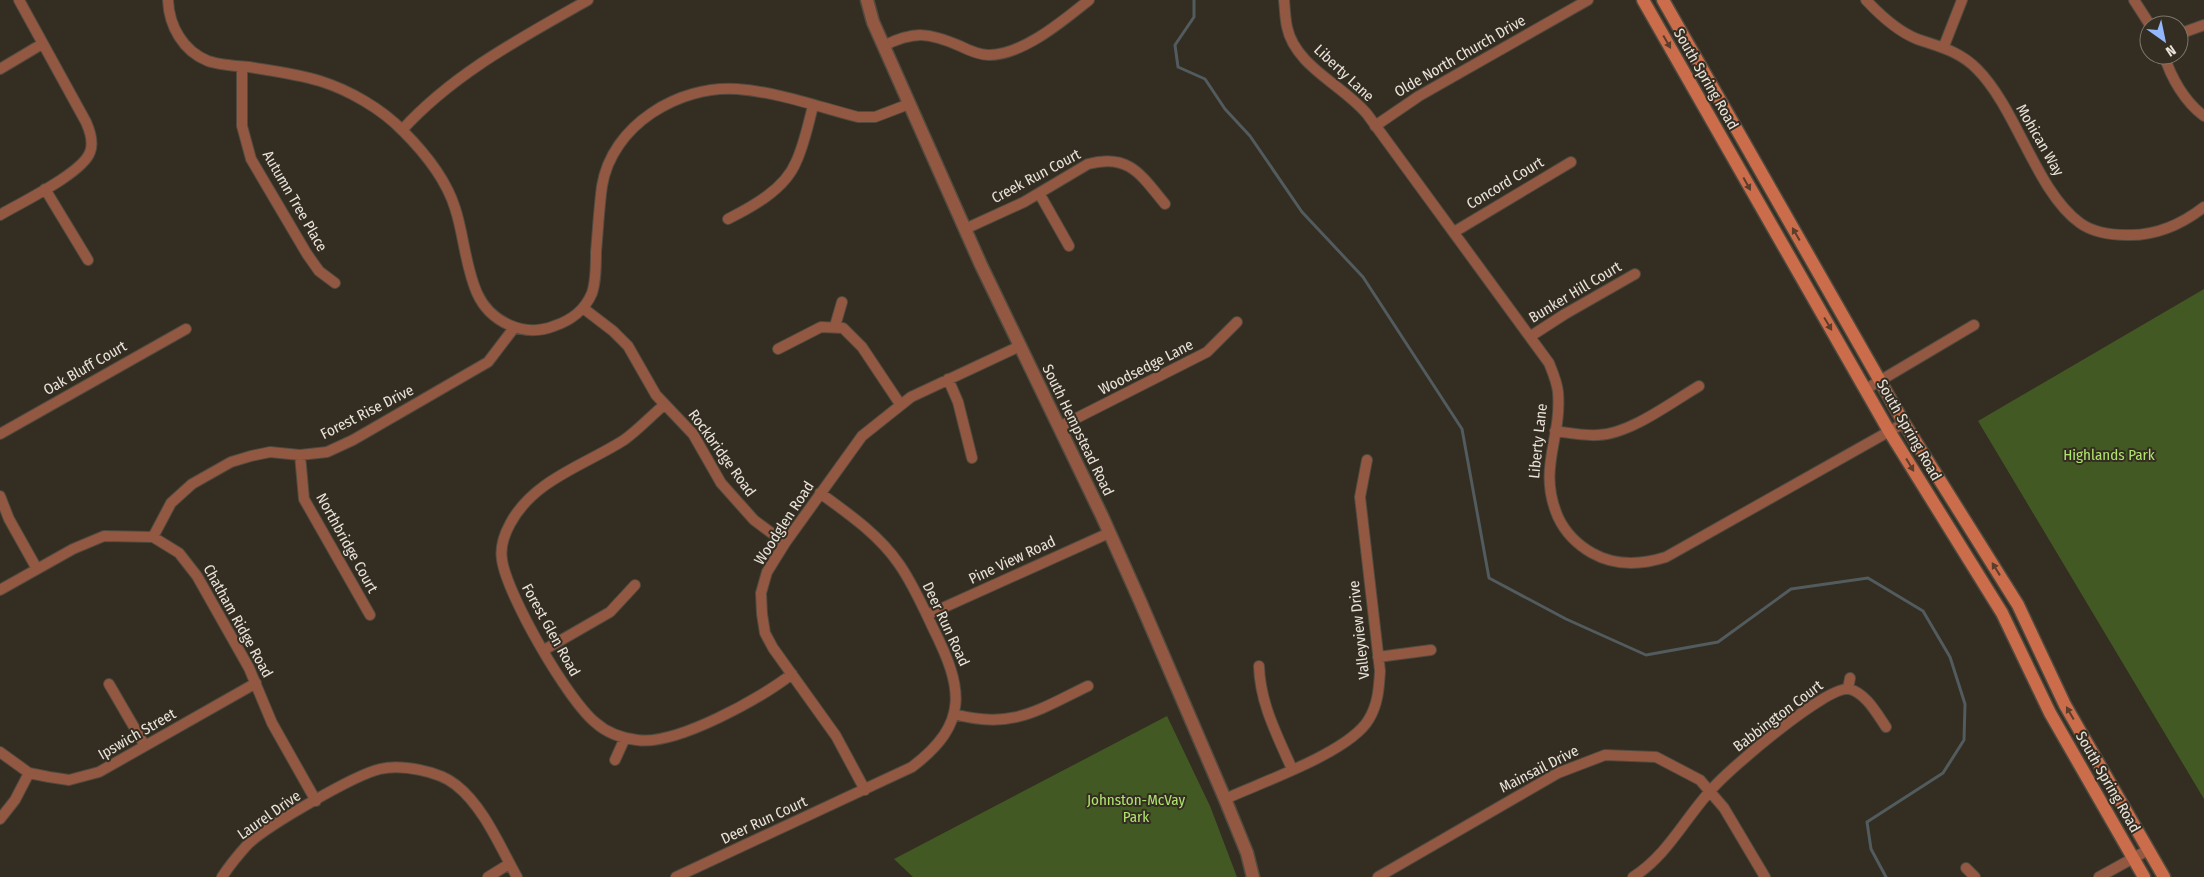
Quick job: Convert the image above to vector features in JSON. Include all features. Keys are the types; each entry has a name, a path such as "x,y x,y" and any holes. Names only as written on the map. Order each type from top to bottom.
{"main road":[{"name":"South Spring Road","path":"1643,0 1889,431 2002,614 2050,713 2144,877"},
{"name":"South Spring Road","path":"1662,0 1904,423 2018,605 2065,705 2164,877"},
{"path":"1796,270 1811,261"}],"street":[{"path":"0,215 81,166 91,151 92,140 86,122 19,0"},
{"path":"168,0 172,26 185,45 208,61 289,74 345,91 377,110 402,130 436,170 455,205 477,293 489,310 501,321 514,328 532,331 551,328 568,321 583,308 592,294 603,183 613,156 630,133 652,112 678,98 706,90 730,89 783,98 858,117 875,117 909,104"},
{"path":"402,130 441,91 473,67 588,0"},
{"name":"South Hempstead Road","path":"867,0 872,22 965,229 1109,533 1226,799 1247,853 1253,877"},
{"path":"883,46 901,38 922,34 944,39 969,50 989,55 1008,51 1033,40 1056,26 1089,0"},
{"name":"Liberty Lane","path":"1284,0 1287,28 1298,50 1323,75 1358,103 1531,336 1556,378 1558,393 1548,480 1552,503 1561,524 1584,548 1598,556 1638,564 1653,561 1678,551 1904,423"},
{"name":"Olde North Church Drive","path":"1376,126 1419,96 1588,0"},
{"name":"Mohican Way","path":"1866,0 1895,27 1916,38 1944,46 1966,58 1981,73 2064,207 2080,223 2095,231 2110,235 2142,236 2166,230 2204,208"},
{"path":"1944,46 1962,0"},
{"path":"2134,0 2144,15"},
{"path":"2189,30 2204,25"},
{"path":"0,69 42,44"},
{"path":"2167,65 2191,107 2204,116"},
{"name":"Autumn Tree Place","path":"242,67 242,126 251,159 307,254 319,271 335,283"},
{"path":"728,219 746,210 782,183 796,164 813,106"},
{"name":"Creek Run Court","path":"965,229 1039,193 1088,164 1117,161 1139,172 1165,204"},
{"name":"Concord Court","path":"1454,232 1571,162"},
{"path":"45,189 88,260"},
{"path":"1039,193 1069,246"},
{"name":"Bunker Hill Court","path":"1531,336 1635,274"},
{"path":"836,326 842,302"},
{"name":"Rockbridge Road","path":"583,308 613,331 628,346 664,405 693,434 721,483 754,520 786,543"},
{"name":"Woodsedge Lane","path":"1059,427 1207,352 1237,322"},
{"path":"1866,389 1974,325"},
{"path":"778,349 821,327 836,326 843,328 856,339 900,404"},
{"name":"Forest Rise Drive","path":"153,538 171,503 181,493 231,462 270,452 300,455 327,452 353,440 469,374 496,354 514,328"},
{"name":"Oak Bluff Court","path":"0,434 186,329"},
{"name":"Woodglen Road","path":"865,790 836,736 773,648 765,632 762,614 762,594 767,572 820,493 862,436 900,404 948,379 1020,346"},
{"path":"948,379 958,402 972,458"},
{"path":"1555,431 1599,435 1616,432 1641,420 1699,386"},
{"name":"Forest Glen Road","path":"664,405 625,439 538,490 519,510 503,539 502,558 505,575 517,604 572,698 595,723 609,732 625,738 640,740 656,739 685,731 756,699 792,674"},
{"name":"Northbridge Court","path":"300,455 304,499 370,615"},
{"name":"Valleyview Drive","path":"1226,799 1335,750 1354,736 1369,720 1379,696 1378,657 1360,497 1367,460"},
{"name":"Deer Run Road","path":"820,493 855,518 899,564 927,615 954,674 956,694 954,714 946,734 933,751 912,767 865,790"},
{"path":"0,496 9,519 38,568"},
{"name":"Pine View Road","path":"927,615 1109,533"},
{"name":"Chatham Ridge Road","path":"0,590 73,548 104,536 153,538 178,553 197,576 256,683 272,723 316,801"},
{"path":"544,650 610,612 635,585"},
{"path":"1378,657 1431,650"},
{"path":"1258,666 1259,688 1266,710 1292,769"},
{"path":"1848,689 1850,678"},
{"name":"Ipswich Street","path":"0,752 29,773 69,780 99,772 256,683"},
{"path":"109,684 145,746"},
{"path":"954,714 986,721 1001,720 1033,712 1088,686"},
{"name":"Babbington Court","path":"1633,877 1644,870 1660,854 1710,790 1759,746 1825,696 1848,689 1862,695 1886,727"},
{"path":"615,760 625,738"},
{"name":"Mainsail Drive","path":"1378,877 1558,773 1605,755 1656,757 1700,780 1724,808 1765,877"},
{"name":"Laurel Drive","path":"222,877 248,844 289,816 380,769 404,767 428,772 455,784 471,800 517,877"},
{"path":"0,819 15,800 29,773"},
{"name":"Deer Run Court","path":"676,877 865,790"},
{"path":"2099,877 2148,850"},
{"path":"488,877 509,864"},
{"path":"1966,868 1975,877"}],"green space":[{"name":"Highlands Park","path":"2204,289 2204,799 1978,421"},
{"name":"Johnston-McVay Park","path":"1167,716 1210,806 1237,877 913,877 894,859"}],"waterway":[{"path":"1194,0 1194,17 1175,45 1178,67 1205,79 1225,109 1250,136 1302,212 1363,277 1462,429 1489,578 1566,619 1646,655 1718,642 1791,589 1868,578 1923,611 1950,657 1965,704 1964,740 1943,773 1867,822 1871,849 1886,877"}]}
